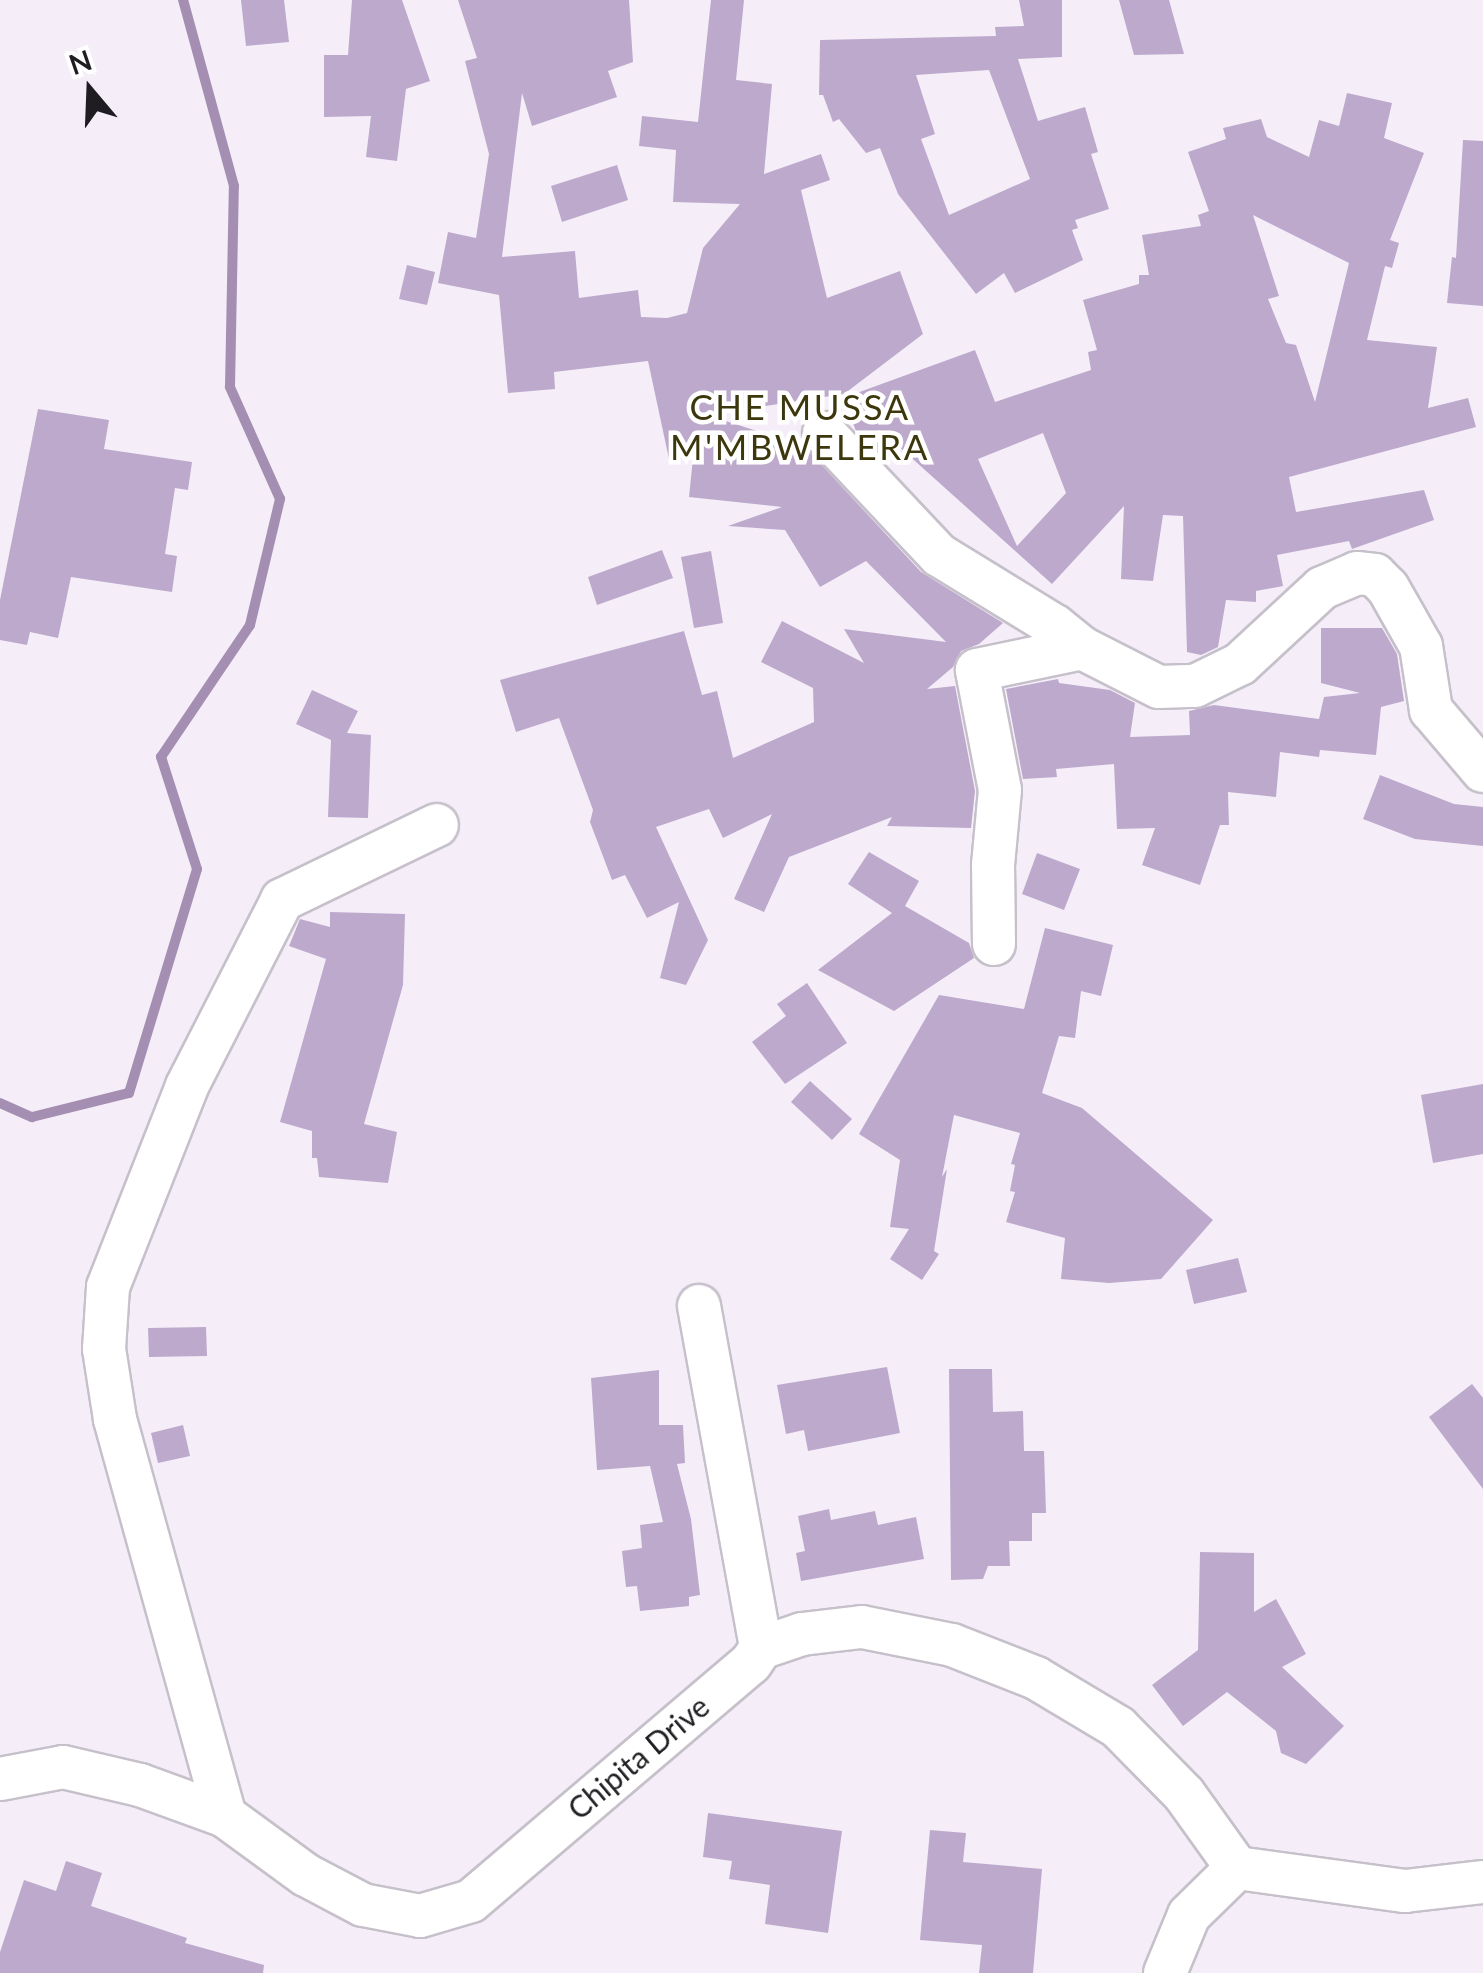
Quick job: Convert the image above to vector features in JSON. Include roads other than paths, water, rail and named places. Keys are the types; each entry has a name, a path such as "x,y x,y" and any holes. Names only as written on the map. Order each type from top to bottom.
{"street":[{"path":"824,433 939,555 1055,626 1082,648 1159,688 1195,686 1240,664 1322,588 1343,577 1374,575 1388,588 1421,646 1430,710 1483,770"},
{"path":"994,944 993,865 1000,790 977,670 1082,648"},
{"path":"225,1816 115,1419 104,1350 108,1287 187,1086 282,900 437,825"},
{"path":"700,1306 760,1648 802,1634 862,1628 952,1645 1036,1678 1118,1728 1184,1794 1237,1868 1405,1891 1483,1882"},
{"name":"Chipita Drive","path":"0,1779 63,1766 140,1786 225,1816 306,1875 363,1906 420,1916 471,1901 751,1664 760,1648"},
{"path":"1164,1973 1188,1914 1237,1868"}],"waterway":[{"path":"0,1103 32,1117 129,1093 197,869 161,757 250,625 280,499 230,387 234,186 183,0"}],"district":[{"name":"CHE MUSSA M'MBWELERA","path":"800,426"}]}
